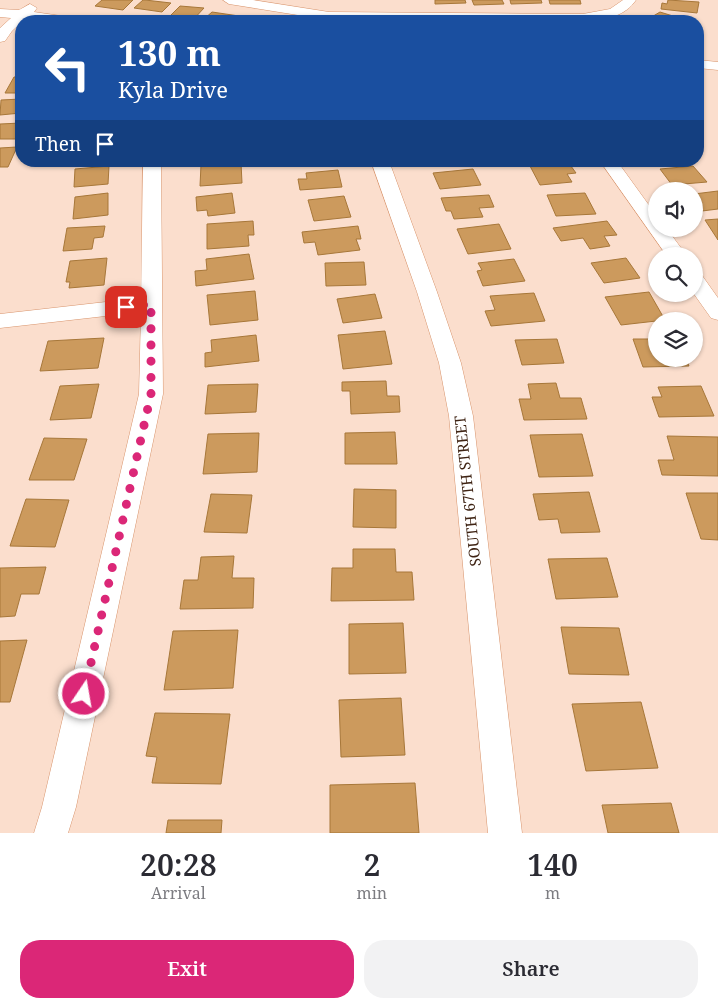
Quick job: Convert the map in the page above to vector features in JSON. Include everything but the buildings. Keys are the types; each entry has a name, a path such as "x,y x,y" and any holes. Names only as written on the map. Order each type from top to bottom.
{"street":[{"path":"22,14 38,0"},
{"path":"229,0 323,15"},
{"path":"600,15 612,13 627,5 630,0"},
{"path":"0,13 29,15"},
{"path":"0,38 15,21"},
{"path":"704,65 718,66"},
{"path":"51,833 59,807 151,394 152,167"},
{"name":"SOUTH 67TH STREET","path":"381,167 427,292 450,363 461,416 505,833"},
{"path":"612,167 648,218"},
{"path":"662,237 670,247"},
{"path":"703,292 718,312"},
{"path":"0,321 151,304"}],"route":[{"path":"84,694 151,394 151,304 126,307"}]}
